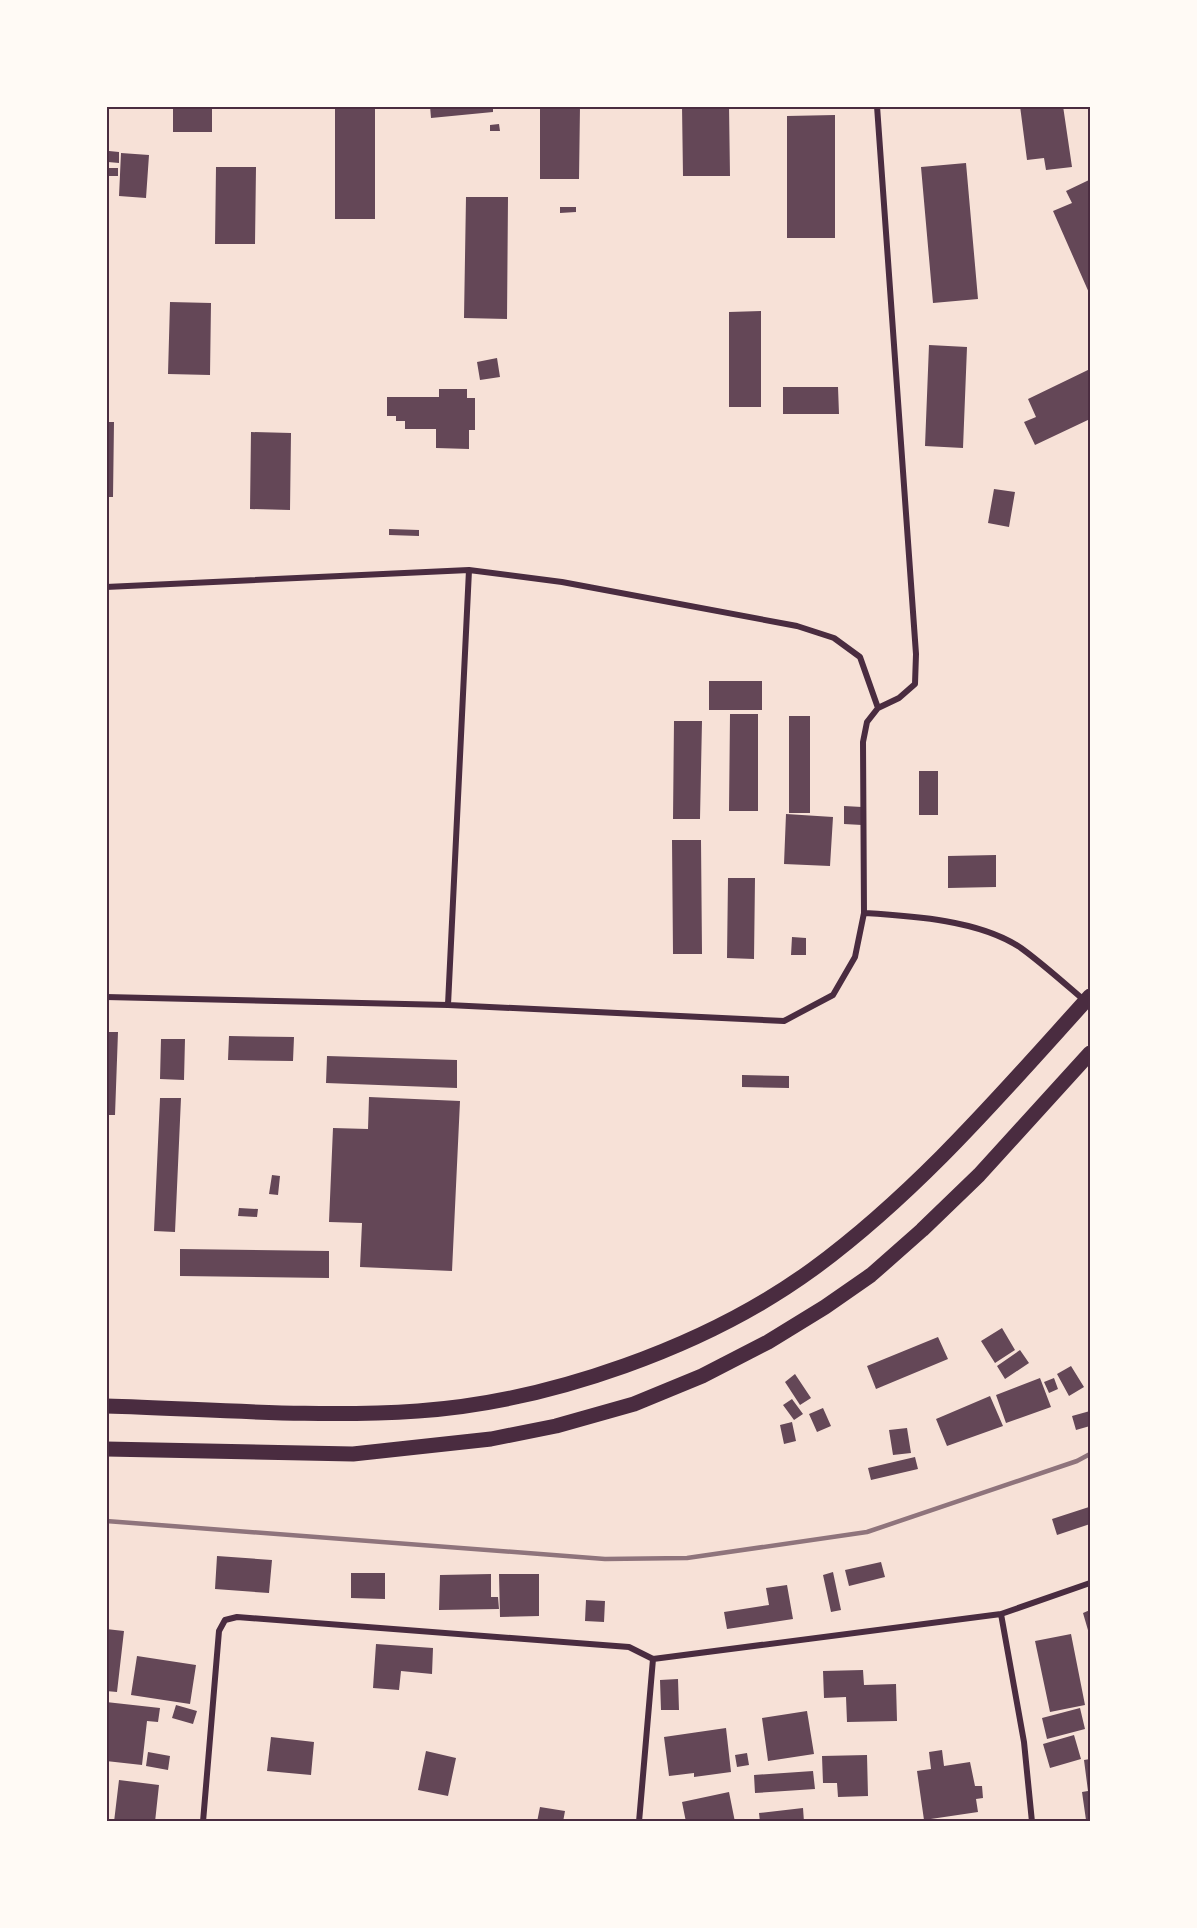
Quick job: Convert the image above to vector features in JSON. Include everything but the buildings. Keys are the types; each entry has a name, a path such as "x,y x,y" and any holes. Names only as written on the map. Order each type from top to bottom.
{"main road":[{"path":"106,1406 356,1414 420,1411 488,1403 548,1389 628,1365 688,1341 764,1300 811,1271 851,1239 901,1196 956,1143 1088,998"},
{"path":"106,1449 364,1453 491,1439 556,1426 644,1400 702,1376 768,1342 871,1275 979,1175 1090,1053"}],"street":[{"path":"106,997 448,1005 783,1021 833,995 855,957 864,913 863,742 867,722 878,708 899,698 915,684 916,654 877,106"},
{"path":"106,587 470,570 562,582 797,626 834,638 860,657 878,708"},
{"path":"448,1005 470,570"},
{"path":"864,913 925,917 994,934 1020,947 1088,998"},
{"path":"203,1821 219,1631 225,1620 237,1617 629,1647 653,1659 1001,1614 1090,1583"},
{"path":"1001,1614 1024,1743 1032,1821"},
{"path":"639,1821 653,1659"}],"railway":[{"path":"106,1521 605,1559 687,1558 867,1532 1077,1461 1090,1454"}]}
